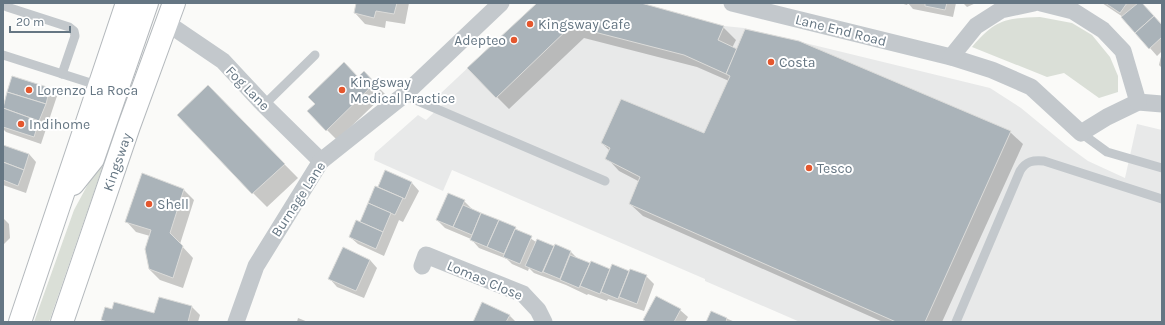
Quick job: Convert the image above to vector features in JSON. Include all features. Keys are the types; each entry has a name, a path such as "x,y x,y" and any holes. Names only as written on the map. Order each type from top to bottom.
{"highway":[{"path":"20,322 127,3"},
{"path":"62,198 93,159 147,3"},
{"name":"Kingsway","path":"62,322 129,126 174,3"},
{"path":"107,119 129,126"}],"street":[{"name":"Burnage Lane","path":"236,322 256,266 321,161 404,95 501,3"},
{"name":"Lane End Road","path":"732,3 950,57 992,70 1031,87 1081,133"},
{"path":"950,57 976,26 982,22 1001,10 1034,3"},
{"path":"1041,3 1073,11 1103,30 1123,51 1138,102"},
{"name":"Fog Lane","path":"167,23 222,61 321,161"},
{"path":"1081,133 1107,117 1138,102 1162,104"},
{"name":"Lomas Close","path":"422,266 426,255 523,294 538,310 544,322"}],"lane":[{"path":"7,7 69,27 74,31 75,36 62,74"},
{"path":"3,55 100,86"},
{"path":"264,105 315,55"},
{"path":"404,95 605,181"},
{"path":"1081,133 1107,152 1162,168"},
{"path":"956,322 1020,171 1028,162 1036,160 1044,161 1162,199"}],"shaded area":[{"path":"537,3 641,3 724,26 744,28 990,88 1021,108 1088,161 1125,178 1137,124 1162,130 1162,322 800,322 705,281 705,279 452,170 443,191 374,160 375,153 418,115 426,120 444,103 440,94"},
{"path":"1040,17 1072,23 1092,35 1110,57 1118,76 1118,92 1099,98 1064,73 1047,77 972,47 987,31 1002,22 1018,18"},
{"path":"111,131 115,131 49,322 34,322 74,210 101,160"}],"building":[{"path":"356,3 397,3 394,14 376,11 374,18 354,13"},
{"path":"537,3 641,3 724,26 718,40 737,49 726,74 684,55 571,26 496,98 467,68"},
{"path":"925,3 947,3 945,10 925,6"},
{"path":"1105,3 1127,3 1120,13"},
{"path":"1138,3 1142,3 1154,16 1135,33 1121,17"},
{"path":"1154,16 1162,25 1162,37 1149,49 1135,33"},
{"name":"Tesco","path":"745,29 799,41 1011,131 925,322 896,322 629,204 640,177 605,159 610,148 601,143 621,99 704,133 730,76 726,74"},
{"name":"Kingsway Medical Practice","path":"344,62 358,77 364,71 375,83 326,131 307,111 315,104 308,97"},
{"name":"Lorenzo La Roca","path":"12,76 50,88 46,104 7,92"},
{"path":"208,85 285,164 252,194 177,115"},
{"path":"7,92 46,104 39,121 3,108"},
{"name":"Indihome","path":"3,108 39,121 34,137 3,127"},
{"path":"3,145 29,154 24,170 3,162"},
{"path":"3,162 24,170 18,186 3,180"},
{"path":"385,170 412,182 405,199 378,187"},
{"path":"142,173 184,189 170,233 183,246 173,278 149,269 145,249 151,230 125,222"},
{"path":"375,186 403,198 395,215 368,203"},
{"path":"448,193 465,200 453,227 436,220"},
{"path":"368,203 391,213 383,232 360,222"},
{"path":"463,205 481,213 472,235 453,227"},
{"path":"481,213 499,220 487,247 470,240"},
{"path":"356,220 383,232 376,249 349,237"},
{"path":"499,220 516,227 504,254 487,247"},
{"path":"515,229 532,236 520,264 503,257"},
{"path":"537,239 554,246 542,273 525,266"},
{"path":"555,244 571,251 560,279 543,272"},
{"path":"343,247 370,260 356,291 328,279"},
{"path":"570,255 590,263 579,288 560,280"},
{"path":"591,261 610,269 600,294 580,286"},
{"path":"612,264 629,271 618,299 601,292"},
{"path":"630,269 647,275 637,304 619,297"},
{"path":"656,296 681,309 674,322 646,322 643,320"},
{"path":"159,297 192,306 188,322 107,322 101,320 105,307 112,309 114,302 154,313"},
{"path":"482,302 510,315 506,322 473,322"},
{"path":"711,311 727,318 726,322 706,322"}],"place":[{"name":"Kingsway Cafe","path":"530,24"},
{"name":"Adepteo","path":"514,40"},
{"name":"Costa","path":"771,62"},
{"name":"Lorenzo La Roca","path":"29,90"},
{"name":"Kingsway Medical Practice","path":"342,90"},
{"name":"Indihome","path":"21,124"},
{"name":"Tesco","path":"809,168"},
{"name":"Shell","path":"149,204"}]}
